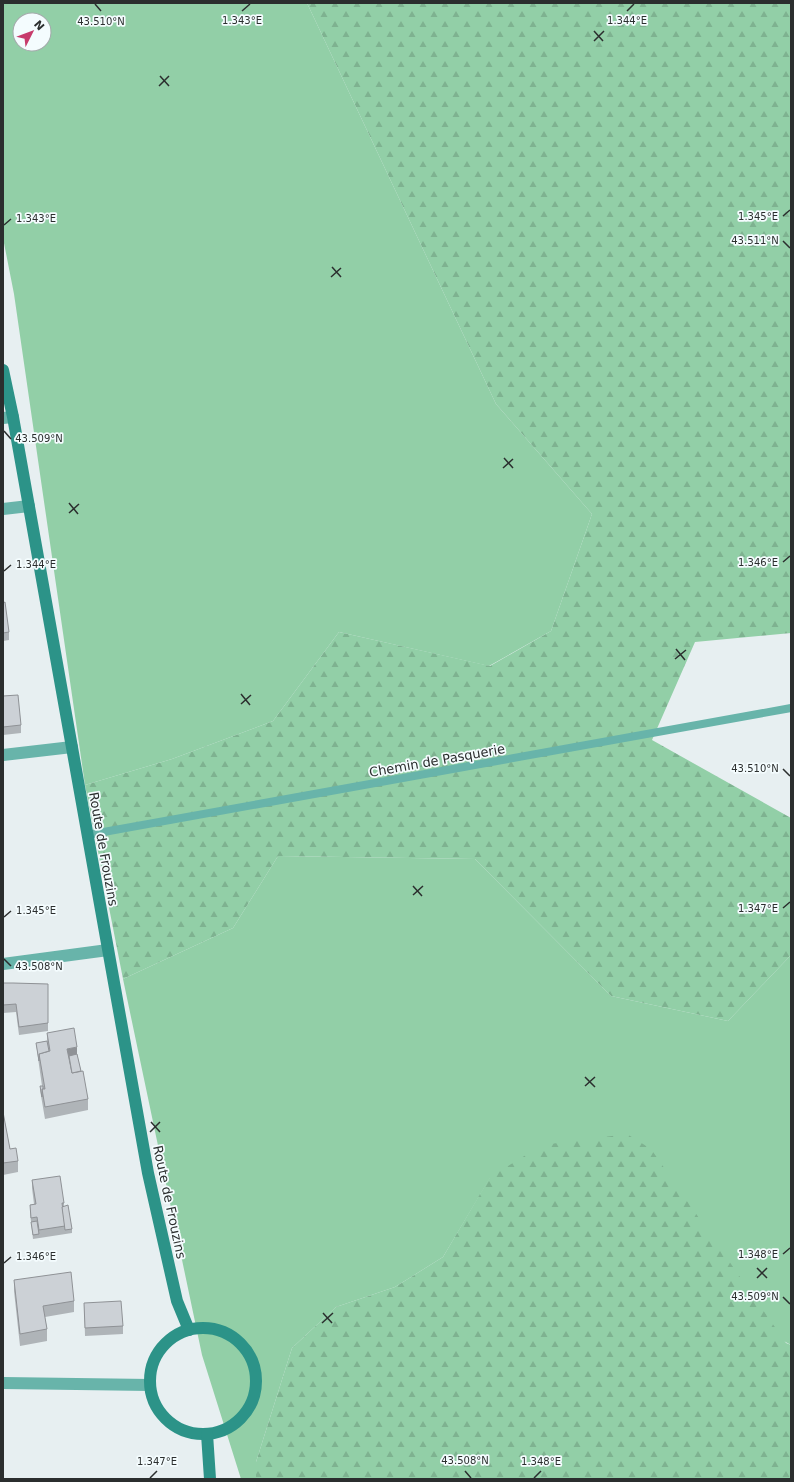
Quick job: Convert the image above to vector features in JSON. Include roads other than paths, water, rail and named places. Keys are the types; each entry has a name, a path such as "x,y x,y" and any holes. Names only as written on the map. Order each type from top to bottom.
{"main road":[{"name":"Route de Frouzins","path":"3,370 8,417 29,506 148,1172 177,1301 188,1330"},
{"path":"206,1328 223,1332 238,1342 242,1347 249,1356 255,1372 255,1390 249,1407 238,1421 224,1430 206,1434 190,1433 174,1426 162,1415 154,1401 150,1384 152,1367 160,1350 172,1338 188,1330 206,1328"},
{"path":"206,1434 210,1479"}],"street":[{"path":"3,509 29,506"},
{"path":"3,755 72,747"},
{"path":"3,964 108,950"},
{"path":"3,1382 150,1384"}],"lane":[{"name":"Chemin de Pasquerie","path":"87,835 791,708"}]}
